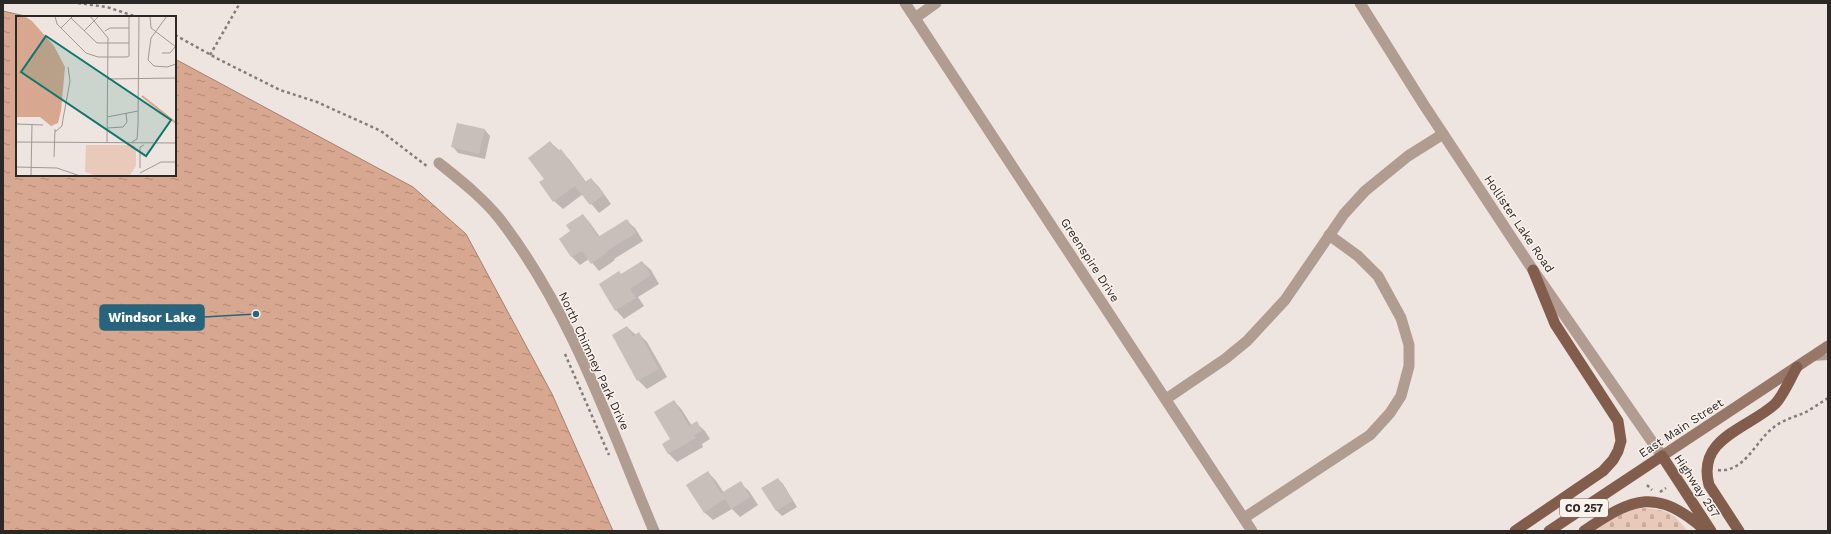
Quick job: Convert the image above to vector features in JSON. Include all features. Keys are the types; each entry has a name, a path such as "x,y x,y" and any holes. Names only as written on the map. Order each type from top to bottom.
{"main road":[{"path":"1515,531 1603,471 1613,460 1621,441 1618,421 1555,324 1533,270"},
{"name":"East Main Street","path":"1549,531 1828,346"},
{"path":"1739,531 1709,485 1707,478 1710,454 1718,443 1775,403 1797,367"},
{"name":"Highway 257","path":"1662,456 1711,531"},
{"path":"1584,531 1624,506 1642,502 1656,502 1671,507 1683,513 1706,531"}],"street":[{"name":"Greenspire Drive","path":"905,3 1252,531"},
{"path":"915,18 936,3"},
{"name":"Hollister Lake Road","path":"1360,3 1424,105 1533,270 1662,456"},
{"path":"1166,399 1225,359 1247,341 1286,300 1344,214 1365,192 1408,156 1443,134"},
{"name":"North Chimney Park Drive","path":"439,163 473,190 498,217 552,299 579,354 654,531"},
{"path":"1244,518 1370,435 1390,413 1401,396 1408,366 1409,345 1401,318 1378,276 1358,256 1329,235"}],"lane":[{"path":"1809,358 1828,357"}],"path":[{"path":"78,3 107,7 134,16"},
{"path":"210,55 240,3"},
{"path":"176,36 210,55 280,90 317,102 381,131 429,168"},
{"path":"564,354 611,460"},
{"path":"1715,470 1726,471 1741,463 1765,434 1774,427 1783,421 1806,412 1828,398"}],"green space":[{"path":"1647,508 1661,510 1670,514 1678,520 1687,531 1592,531 1611,519 1631,510"}],"water":[{"path":"3,11 25,16 16,16 16,176 176,176 176,60 413,187 466,234 552,394 613,531 3,531"}],"building":[{"path":"457,123 485,129 479,154 451,147"},
{"path":"550,141 558,151 561,149 585,182 591,178 604,195 590,205 575,186 553,202 539,182 544,179 528,158"},
{"path":"583,214 598,237 627,219 636,233 607,251 608,252 591,264 582,251 571,257 559,239 570,231 566,225"},
{"path":"642,261 651,275 630,289 636,298 615,311 599,284 619,271 621,274"},
{"path":"627,326 633,336 639,332 659,369 637,381 612,335"},
{"path":"674,400 689,426 697,421 702,431 694,435 696,438 668,454 662,444 670,439 654,412"},
{"path":"708,471 721,493 741,481 750,497 731,509 725,499 704,513 686,485"},
{"path":"778,478 793,501 776,511 761,488"}],"place":[{"name":"Windsor Lake","path":"256,314"}]}
